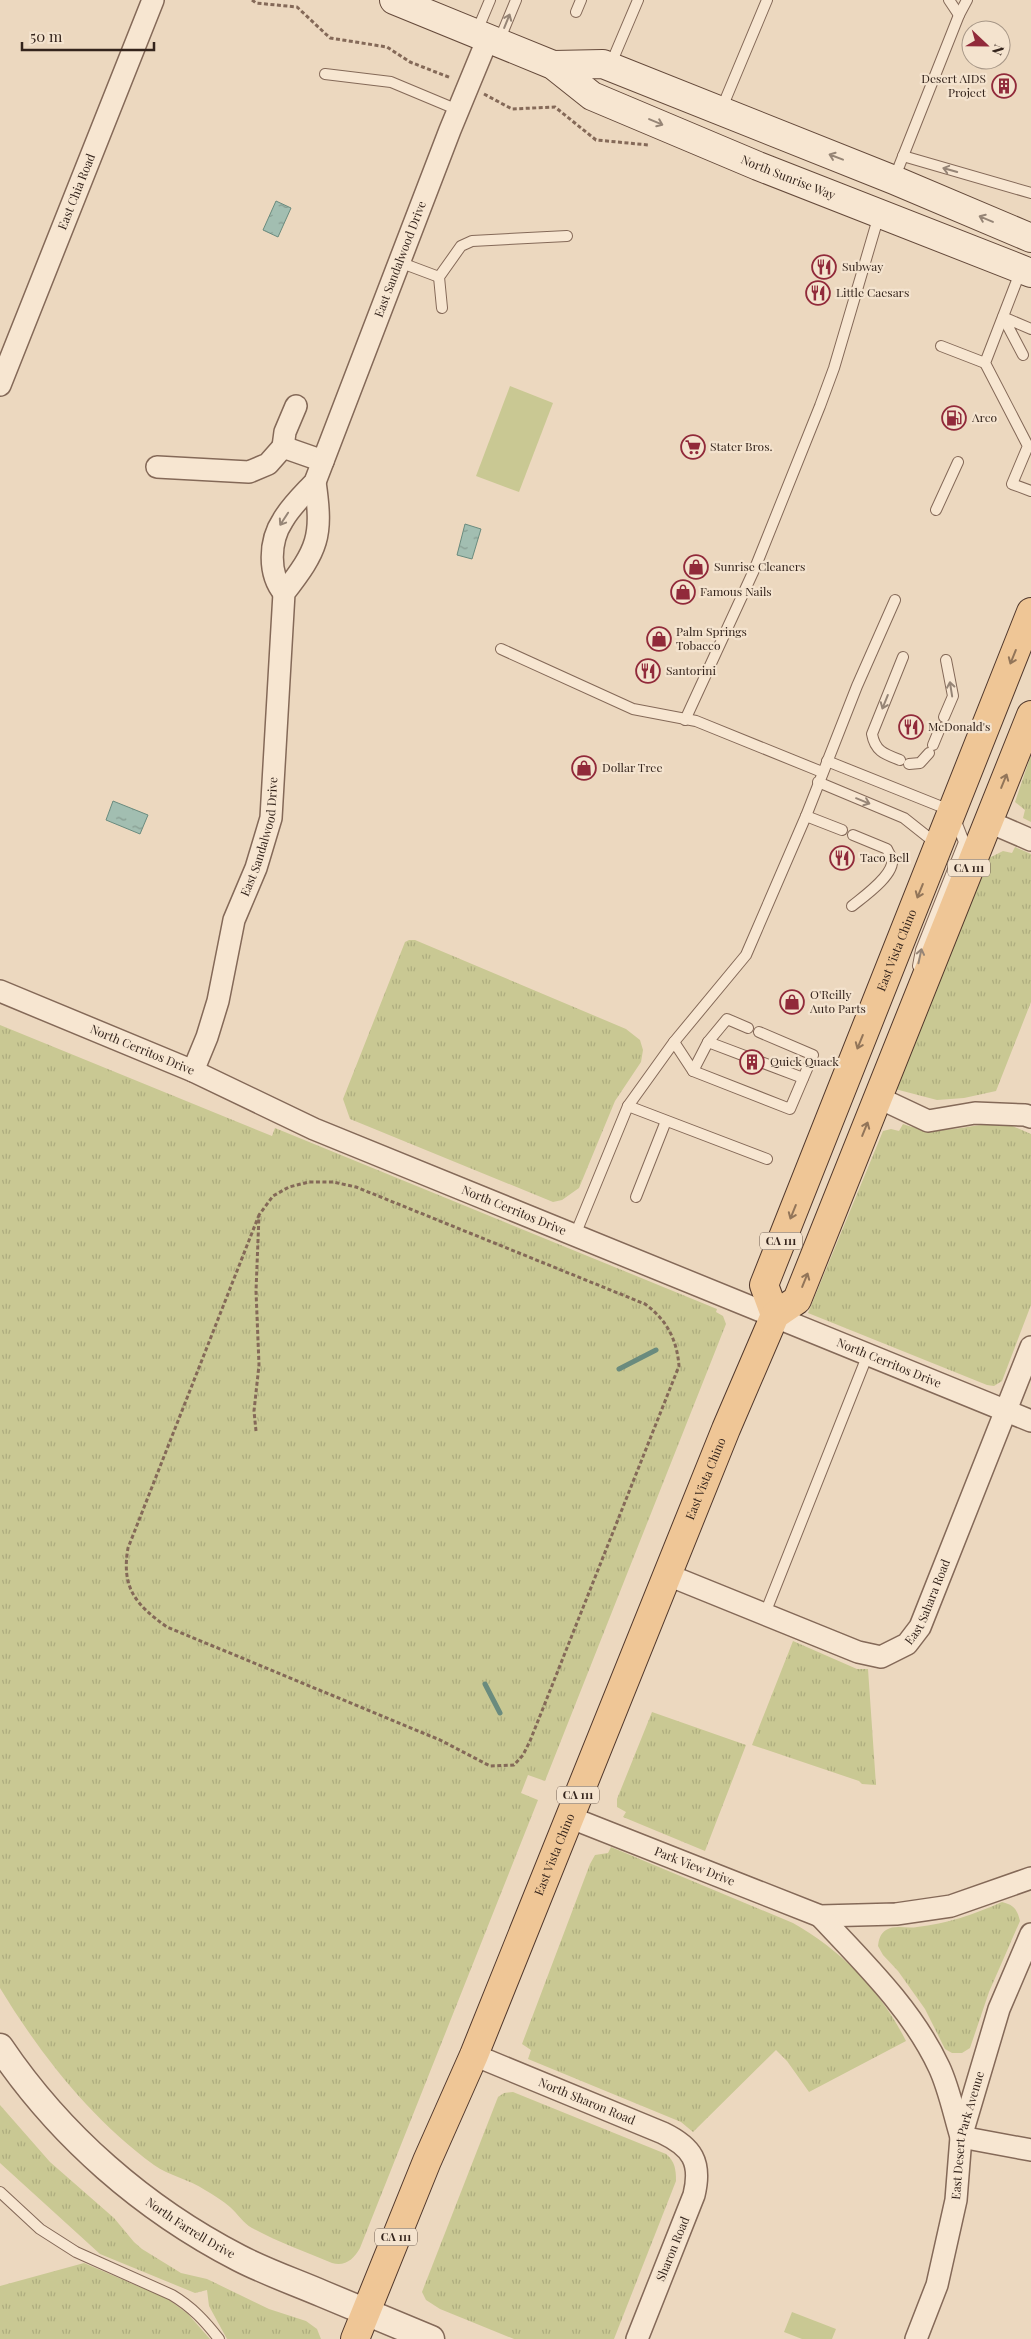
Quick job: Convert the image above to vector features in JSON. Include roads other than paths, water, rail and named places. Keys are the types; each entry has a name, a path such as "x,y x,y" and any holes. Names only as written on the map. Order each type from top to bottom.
{"main road":[{"name":"North Sunrise Way","path":"394,0 553,65 592,96 758,166 1026,271"},
{"name":"North Sunrise Way","path":"553,65 603,64 610,66 720,111 898,168 1031,238"},
{"path":"592,96 602,90 617,88 691,116 712,117 720,111"},
{"name":"East Vista Chino","path":"355,2339 427,2161 474,2055 569,1817 775,1316 764,1285 1031,612"},
{"name":"CA 111","path":"775,1316 797,1300 1031,715"}],"street":[{"name":"East Chia Road","path":"0,385 153,0"},
{"name":"East Sandalwood Drive","path":"193,1071 207,1037 218,1001 234,920 256,868 271,818 284,593 273,574 273,553 276,534 282,520 315,482 458,110 488,38"},
{"path":"157,467 249,472 268,464 283,447 286,432 296,406"},
{"path":"283,447 323,461"},
{"name":"East Sandalwood Drive","path":"284,593 316,546 320,522 315,482"},
{"path":"987,821 1031,840"},
{"name":"North Cerritos Drive","path":"0,991 193,1071 314,1129 1031,1421"},
{"path":"877,1097 928,1121 975,1113 1025,1115 1031,1118"},
{"name":"East Sahara Road","path":"668,1575 764,1616 866,1654 881,1657 907,1644 920,1627 1031,1347"},
{"name":"Park View Drive","path":"569,1817 820,1916 896,1914 951,1906 1031,1878"},
{"name":"Park View Drive","path":"820,1916 875,1975 905,2011 939,2067 961,2136"},
{"name":"East Desert Park Avenue","path":"916,2339 937,2285 946,2247 956,2200 961,2136 999,2009 1031,1934"},
{"name":"North Farrell Drive","path":"0,2047 38,2098 66,2129 112,2172 156,2207 238,2257 431,2339"},
{"name":"North Sharon Road","path":"474,2055 663,2133 681,2143 694,2157"},
{"path":"961,2136 1031,2150"},
{"name":"Sharon Road","path":"637,2339 694,2195 697,2176 694,2157"}],"lane":[{"path":"488,38 490,0"},
{"path":"488,38 516,0"},
{"path":"576,12 581,0"},
{"path":"610,66 638,0"},
{"path":"720,111 766,0"},
{"path":"949,0 959,15"},
{"path":"967,0 959,15 898,168 1031,193"},
{"path":"325,74 391,82 458,110"},
{"path":"685,720 755,568 824,397 879,214"},
{"path":"442,308 439,277 461,246 472,241 567,236"},
{"path":"399,262 439,277"},
{"path":"985,363 1026,271"},
{"path":"1004,317 1031,329"},
{"path":"1004,317 1023,355"},
{"path":"941,346 985,363 1030,445 1012,484 1031,491"},
{"path":"936,510 958,462"},
{"path":"575,1234 628,1106 674,1042 746,954 806,816 820,777 895,600"},
{"path":"501,649 620,703 646,712 696,721 820,777 904,818 938,846"},
{"path":"903,657 872,734 874,745 881,753 904,762 920,764 931,749 940,728"},
{"path":"944,717 953,696 946,660"},
{"path":"827,761 952,811 964,842 921,950 908,1021"},
{"path":"806,816 842,830"},
{"path":"852,906 887,876 892,867 892,859 887,848 853,835"},
{"path":"693,1071 708,1042 727,1019 748,1028"},
{"path":"674,1042 693,1071 790,1109 813,1055 759,1032"},
{"path":"708,1042 803,1078"},
{"path":"628,1106 767,1159"},
{"path":"636,1197 666,1121"},
{"path":"764,1616 868,1354"},
{"path":"0,2192 40,2229 76,2252 172,2295 185,2303 207,2324 219,2339"}],"water":[{"path":"276,201 291,208 278,237 263,230"},
{"path":"465,524 481,529 472,559 457,555"},
{"path":"113,801 148,815 140,834 106,820"}],"waterway":[{"path":"619,1369 656,1350"},
{"path":"485,1684 500,1713"}],"place":[{"name":"Desert AIDS Project","path":"1004,86"},
{"name":"Subway","path":"824,267"},
{"name":"Little Caesars","path":"818,293"},
{"name":"Arco","path":"954,418"},
{"name":"Stater Bros.","path":"693,447"},
{"name":"Sunrise Cleaners","path":"696,567"},
{"name":"Famous Nails","path":"683,592"},
{"name":"Palm Springs Tobacco","path":"659,639"},
{"name":"Santorini","path":"648,671"},
{"name":"McDonald's","path":"911,727"},
{"name":"Dollar Tree","path":"584,768"},
{"name":"Taco Bell","path":"842,858"},
{"name":"O'Reilly Auto Parts","path":"792,1002"},
{"name":"Quick Quack","path":"752,1062"}]}
